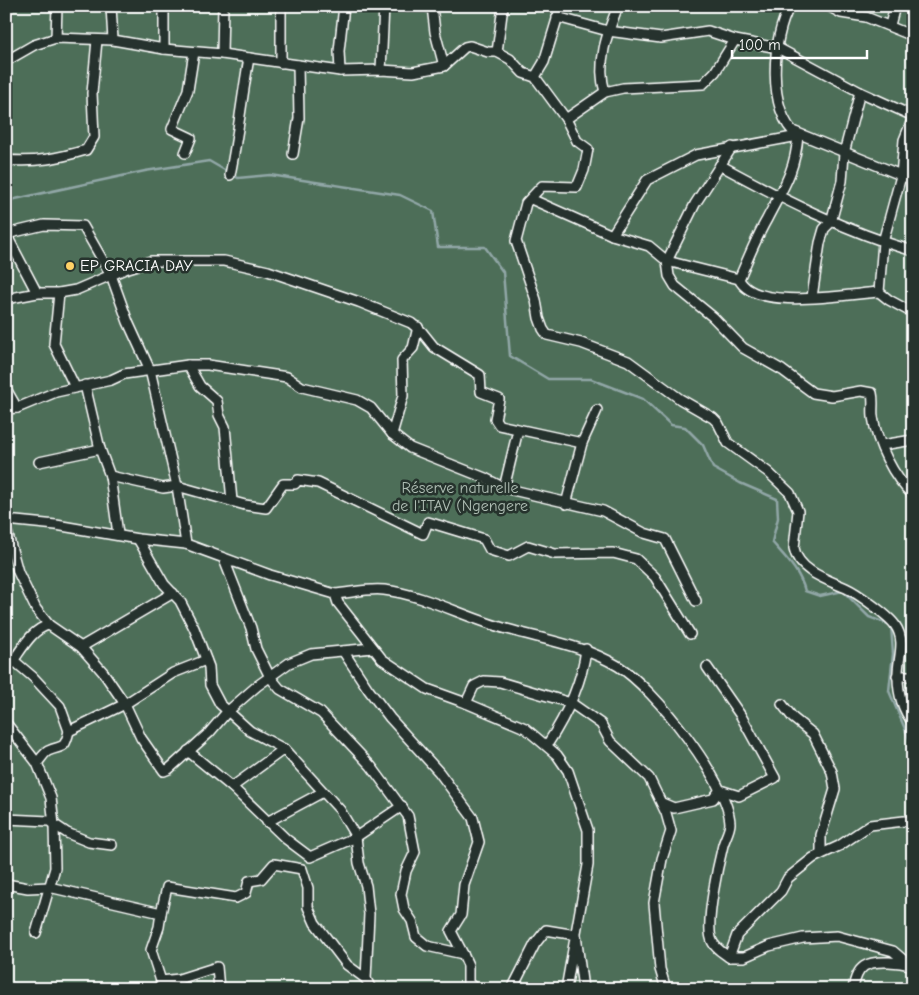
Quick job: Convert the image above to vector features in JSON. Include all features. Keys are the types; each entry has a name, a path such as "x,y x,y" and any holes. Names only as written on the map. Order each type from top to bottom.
{"street":[{"path":"56,6 56,38"},
{"path":"111,6 113,40"},
{"path":"164,6 164,49"},
{"path":"222,54 223,6"},
{"path":"281,6 281,63"},
{"path":"340,72 339,50 344,6"},
{"path":"381,70 384,6"},
{"path":"390,6 432,7 444,66"},
{"path":"497,52 503,6"},
{"path":"535,77 544,62 561,6"},
{"path":"605,92 601,66 608,32 618,6"},
{"path":"790,6 782,20 774,74 779,103 790,130 798,136"},
{"path":"828,6 841,12 866,17 890,25 913,36"},
{"path":"890,25 895,6"},
{"path":"557,17 608,32 661,38 708,31 736,40 778,48 860,92 913,117 904,140 901,176 883,242 879,292"},
{"path":"6,61 34,45 56,38 113,40 164,49 222,54 340,72 381,70 412,72 444,66 470,46 488,52 497,52 510,60 523,73 535,77 566,119 577,140 588,149 584,170 577,187 542,186 526,204 516,241 536,300 543,329 548,335 581,343 628,361 680,399 713,418 718,423 728,443 768,472 790,493 798,512 794,537 795,554 802,564 816,575 848,589 894,624 900,636 901,649 897,676 905,712 913,723"},
{"path":"6,160 23,162 57,159 86,150 94,137 92,93 97,40"},
{"path":"566,119 605,92 640,86 703,84 715,72 736,40"},
{"path":"185,153 191,138 172,129 188,90 194,52"},
{"path":"230,175 240,129 241,101 249,58"},
{"path":"293,154 299,118 298,65"},
{"path":"812,297 820,243 824,229 831,222 842,181 844,153 860,92"},
{"path":"790,130 913,180"},
{"path":"612,235 648,180 696,155 798,136"},
{"path":"798,136 796,158 739,279 743,288 765,297 791,300 879,292 888,300 913,313"},
{"path":"732,147 695,204 666,261 669,276 675,286 714,317 743,348 782,370 813,393 832,396 861,391 872,393 873,418 882,445 900,480 913,495"},
{"path":"720,165 779,197 831,222 913,252"},
{"path":"531,199 612,235 649,246 666,261 739,279"},
{"path":"37,293 6,234 44,225 83,226 111,275 128,322 150,370 177,486 186,544"},
{"path":"6,299 37,293 59,293 76,290 125,268 160,259 224,262 268,271 359,302 418,327 434,348 480,375 481,392 499,399 496,423 518,430 582,442"},
{"path":"59,293 54,344 75,387"},
{"path":"392,434 403,396 402,360 413,348 418,327"},
{"path":"188,365 200,386 217,401 219,415 225,428 232,501"},
{"path":"6,409 17,408 56,392 75,387 150,370 188,365 208,365 287,377 302,387 356,400 372,408 392,434 410,448 485,478 504,488 566,504 604,511 644,533 665,539 696,601"},
{"path":"85,385 100,449 110,476 118,534"},
{"path":"6,389 17,408"},
{"path":"566,504 582,442 597,410"},
{"path":"504,488 518,430"},
{"path":"882,445 913,440"},
{"path":"39,462 100,449"},
{"path":"110,476 162,488 177,486 266,508 283,484 295,484 298,480 318,483 423,534 428,522 484,539 490,550 509,556 528,546 555,554 612,553 636,559 655,577 690,634"},
{"path":"6,520 186,544 335,594 383,590 423,601 506,629 586,649 620,667 676,722 697,750 720,790 730,825 715,877 710,921 711,938 716,947 729,957 744,957 769,946 803,938 837,936 893,951 910,965"},
{"path":"6,528 8,543 23,585 36,609 49,625 81,647 103,672 125,704 141,738 164,771 169,769 210,733 227,712 289,663 311,654 373,648"},
{"path":"138,539 164,584 180,601 194,628 206,660 210,685 214,696 227,712 250,731 284,749 340,810 356,837 359,863 366,886 369,914 366,979"},
{"path":"236,562 225,562 240,598 256,649 270,677 280,689 321,714 371,766 408,816 415,852 406,871 401,894 404,909 412,921 416,937 427,946 463,954"},
{"path":"81,647 173,593"},
{"path":"335,594 338,602 382,659 427,689 466,702 525,728 547,745 568,771 588,830 588,865 566,989"},
{"path":"6,670 27,644 31,634 40,627 49,625"},
{"path":"547,745 570,703 583,671 586,649"},
{"path":"343,651 368,690 390,718 439,772 454,796 473,818 479,842 464,885 461,914 451,931 468,965 468,983 476,989"},
{"path":"6,654 60,706 69,731 66,742 59,749 48,751 36,763"},
{"path":"69,731 125,704 173,673 206,660"},
{"path":"707,667 740,716 775,778 739,796 720,790"},
{"path":"897,676 913,676"},
{"path":"466,702 474,686 484,681 500,682 570,703 601,724 610,742 649,778 662,803 671,831 662,860 654,903 660,969 666,989"},
{"path":"782,704 793,718 813,734 832,772 835,790 821,835 821,854"},
{"path":"6,723 36,763 50,798 54,825 55,868 36,933"},
{"path":"232,787 284,749"},
{"path":"188,751 232,787 267,822 305,855 310,857 356,837 402,806"},
{"path":"662,803 674,808 713,799 720,790"},
{"path":"267,822 323,792"},
{"path":"6,819 49,821 67,833 89,842 112,846"},
{"path":"729,957 737,935 770,902 788,878 821,854 839,846 870,825 904,821 913,823"},
{"path":"219,989 217,967 179,979 161,981 151,950 159,927 167,888 236,898 246,893 249,881 261,879 274,864 302,869 308,888 308,907 315,923 347,965 366,979 371,989"},
{"path":"6,884 28,888 49,887 161,913"},
{"path":"512,989 534,944 546,930 576,935"},
{"path":"576,935 582,989"},
{"path":"853,989 854,980 863,966 872,961 910,965"}],"green space":[{"name":"Réserve naturelle de l'ITAV (Ngengere","path":"6,6 913,6 913,989 6,989"}],"waterway":[{"path":"6,201 145,171 209,161 228,172"},
{"path":"233,175 238,178 270,175 400,195 433,211 438,247 485,247 503,272 510,356 548,379 591,379 643,399 671,425 685,427 703,445 713,468 740,483 777,499 778,518 772,542 796,571 805,591 820,596 843,591 869,617 891,625 893,654 889,691 913,748"}],"place":[{"name":"EP GRACIA DAY","path":"70,266"}]}
